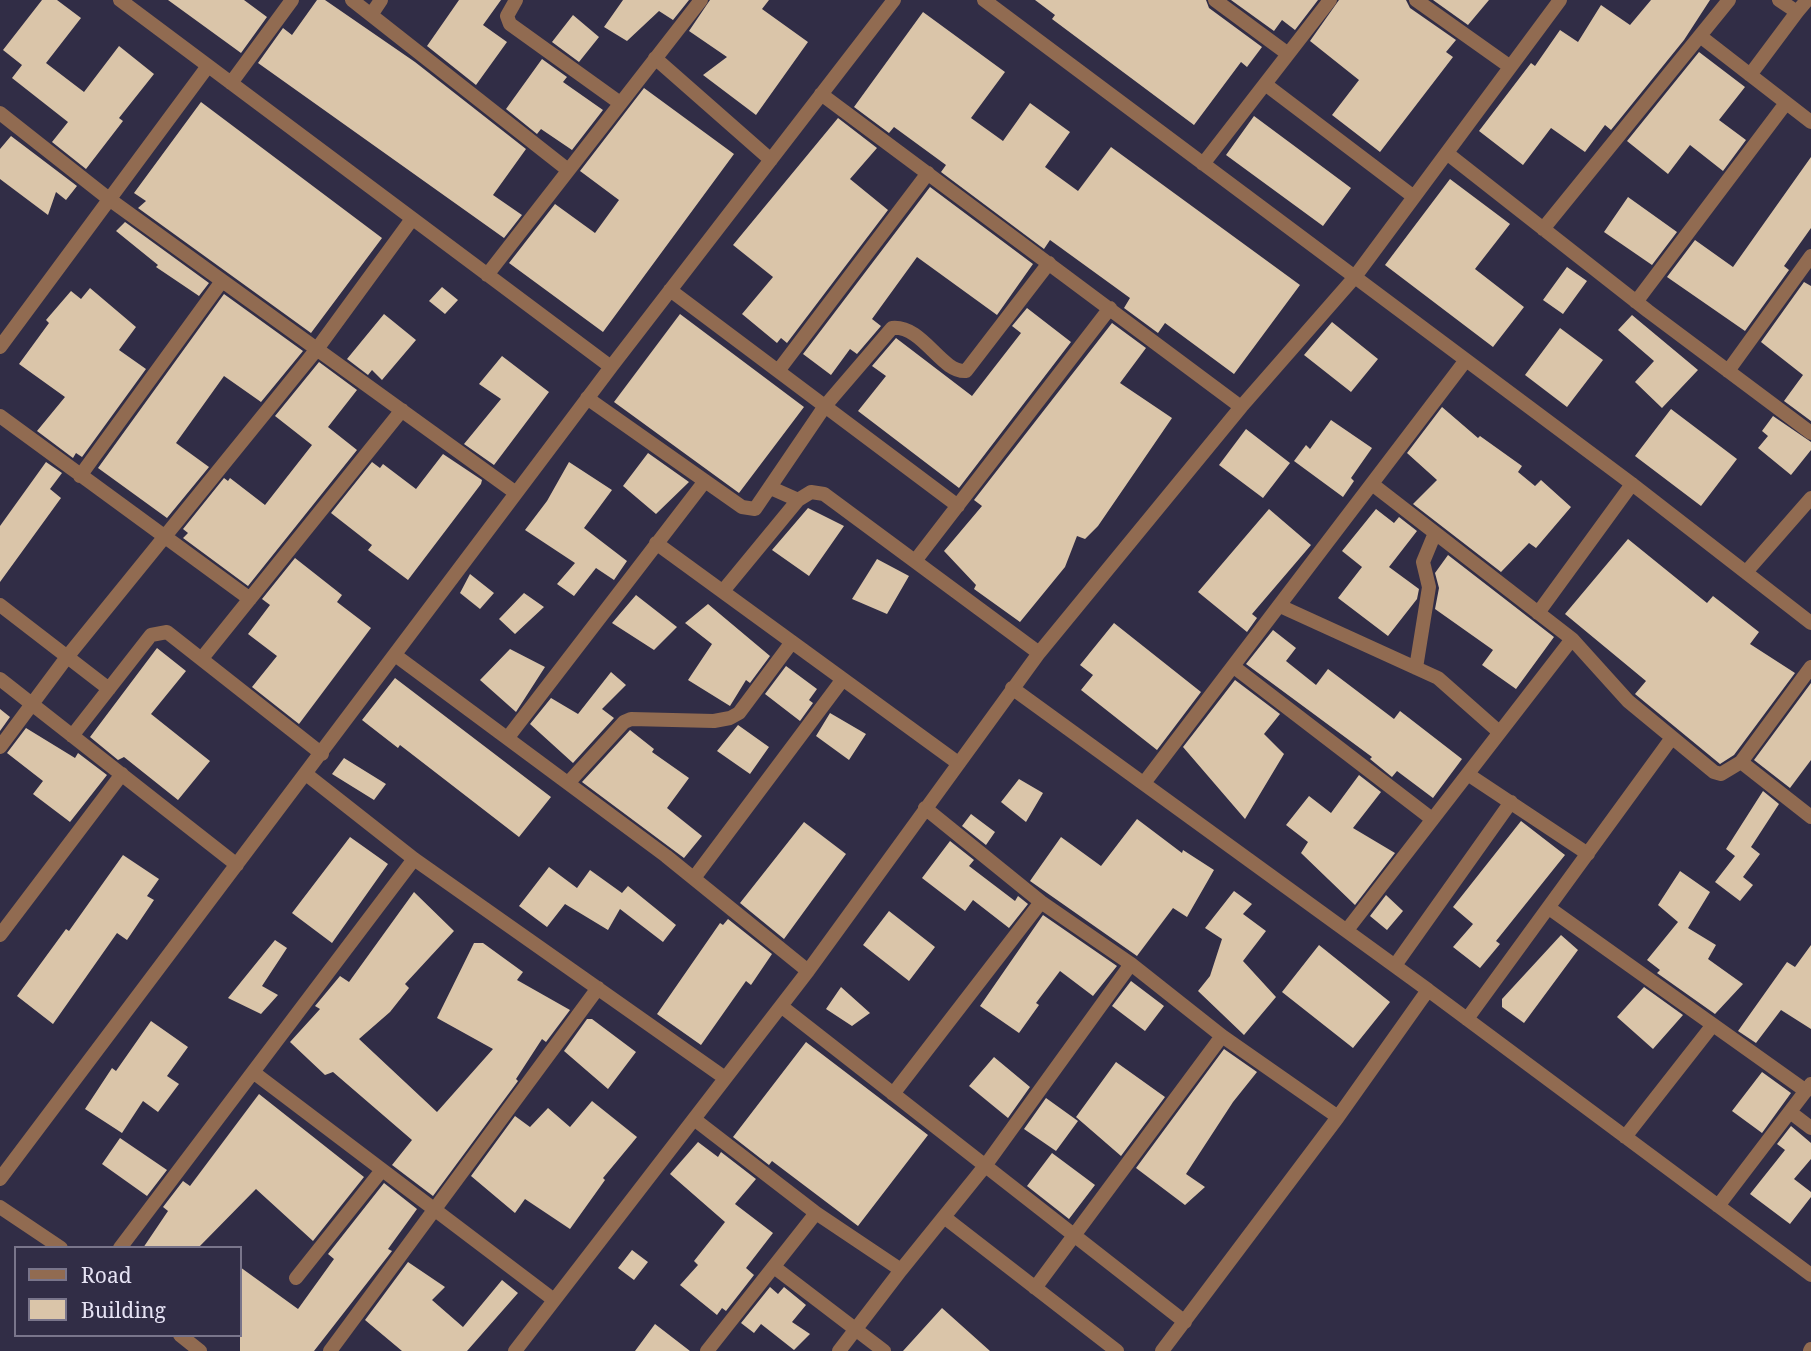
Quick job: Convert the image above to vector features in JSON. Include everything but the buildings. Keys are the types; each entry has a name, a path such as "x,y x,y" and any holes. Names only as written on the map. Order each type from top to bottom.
{"street":[{"path":"120,0 611,367"},
{"path":"232,83 292,0"},
{"path":"352,0 568,170"},
{"path":"371,15 382,0"},
{"path":"516,0 506,16 510,24 620,103"},
{"path":"487,275 701,0"},
{"path":"0,1179 587,398 894,0"},
{"path":"984,0 1632,484 1811,623"},
{"path":"1215,0 1288,54"},
{"path":"1203,164 1329,0"},
{"path":"1416,0 1509,66"},
{"path":"515,1351 808,971 1039,653 1241,407 1354,278 1560,0"},
{"path":"1543,229 1729,0"},
{"path":"1779,0 1797,12"},
{"path":"1750,75 1807,0"},
{"path":"1700,36 1811,122"},
{"path":"655,58 771,160"},
{"path":"0,347 208,66"},
{"path":"1265,84 1414,197"},
{"path":"821,94 1241,407"},
{"path":"1636,302 1786,103"},
{"path":"0,113 109,200 516,493"},
{"path":"1448,154 1636,302 1811,433"},
{"path":"778,371 928,173"},
{"path":"0,747 67,657 317,349 412,219"},
{"path":"1728,371 1811,256"},
{"path":"587,398 705,481 750,509 755,509 825,406 892,328 908,330 956,369 966,371 1049,263"},
{"path":"80,476 222,281"},
{"path":"670,289 958,506"},
{"path":"915,561 1110,308"},
{"path":"1144,783 1466,360"},
{"path":"203,657 402,410"},
{"path":"0,416 250,599"},
{"path":"509,736 705,481"},
{"path":"1372,484 1572,639 1628,701 1706,768 1721,774 1741,762 1811,667"},
{"path":"1538,613 1632,484"},
{"path":"771,488 798,500"},
{"path":"723,591 798,500 811,492 824,494 1039,653"},
{"path":"1747,571 1811,498"},
{"path":"1416,668 1429,587 1423,562 1435,533"},
{"path":"656,543 958,762"},
{"path":"0,605 109,689"},
{"path":"1280,606 1438,678 1499,731"},
{"path":"72,736 151,635 166,632 203,657 322,754"},
{"path":"1347,930 1572,639"},
{"path":"569,782 631,719 714,721 738,713 792,642"},
{"path":"395,654 569,782 694,878 808,971"},
{"path":"1234,667 1432,819"},
{"path":"0,679 237,865"},
{"path":"694,878 843,679"},
{"path":"1013,688 1396,964 1811,1275"},
{"path":"1467,1019 1671,739"},
{"path":"1741,762 1811,817"},
{"path":"0,935 121,774"},
{"path":"306,774 414,859 725,1079"},
{"path":"1469,775 1588,854"},
{"path":"1396,964 1511,802"},
{"path":"925,808 1041,902 1131,964 1222,1036 1338,1116"},
{"path":"122,1246 414,859"},
{"path":"893,1094 1041,902"},
{"path":"1549,908 1712,1026 1809,1088 1718,1206"},
{"path":"839,1351 985,1166 1131,964"},
{"path":"330,1351 598,988"},
{"path":"1163,1351 1428,990"},
{"path":"781,1006 1185,1322"},
{"path":"1625,1137 1712,1026"},
{"path":"1035,1288 1222,1036"},
{"path":"253,1072 554,1300"},
{"path":"1790,1112 1811,1128"},
{"path":"694,1119 816,1213 901,1270"},
{"path":"296,1278 383,1170"},
{"path":"0,1207 58,1246"},
{"path":"707,1351 816,1213"},
{"path":"944,1217 1117,1351"},
{"path":"774,1267 884,1351"},
{"path":"183,1337 201,1351"}]}
